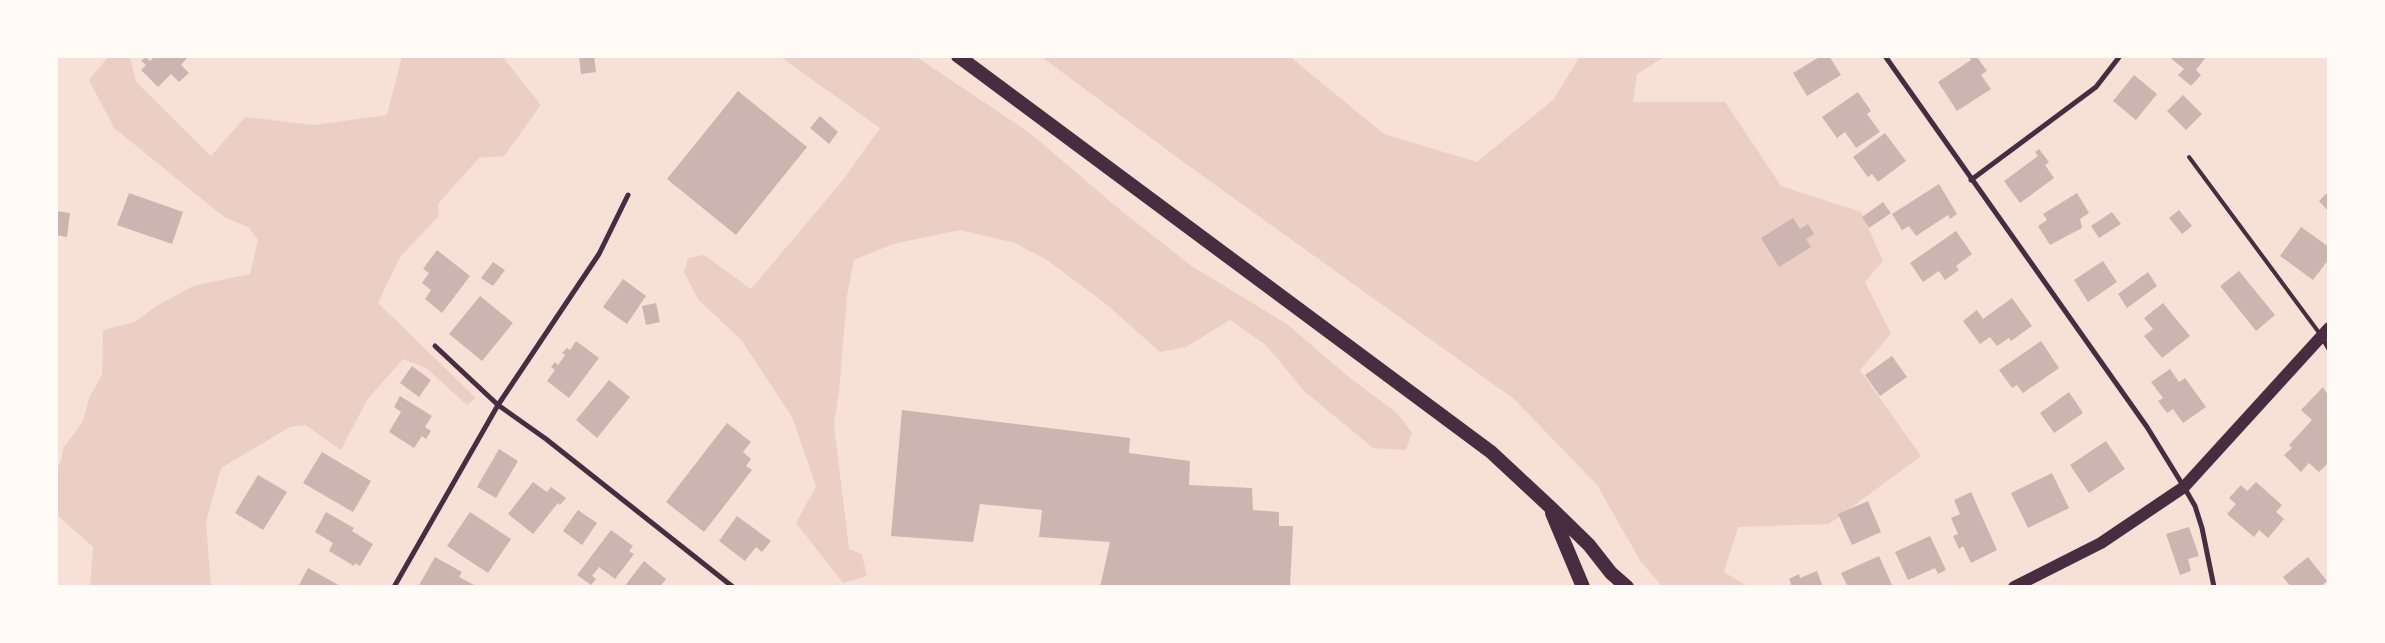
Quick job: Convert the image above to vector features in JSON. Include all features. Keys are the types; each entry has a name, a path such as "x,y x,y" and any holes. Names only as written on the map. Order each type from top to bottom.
{"highway":[{"path":"958,56 1490,452 1589,545 1621,587"},
{"path":"1549,506 1583,587"},
{"path":"1611,573 1627,587"}],"main road":[{"path":"2014,587 2101,543 2184,487 2325,332"}],"street":[{"path":"1885,56 2146,427 2184,487 2195,506 2202,528 2214,587"},
{"path":"1971,180 2096,87 2120,56"},
{"path":"394,587 498,406 599,254 628,195"},
{"path":"2325,332 2329,349"},
{"path":"435,346 498,406 546,439 733,587"}],"lane":[{"path":"2189,157 2325,332"}],"shaded area":[{"path":"109,56 130,56 136,82 211,156 245,117 314,125 387,115 402,56 502,56 541,105 504,156 479,158 438,204 439,216 400,257 378,303 476,398 467,405 426,368 403,359 367,400 341,450 305,425 290,427 221,468 206,522 211,587 90,587 93,547 56,514 56,465 60,464 64,447 82,423 90,396 102,375 103,330 135,322 155,307 193,286 250,274 258,240 248,227 224,217 114,128 89,80"},
{"path":"779,56 915,56 1030,133 1113,204 1190,265 1287,324 1350,378 1398,414 1412,433 1406,450 1373,448 1304,391 1266,345 1230,320 1186,347 1160,352 1106,304 1047,260 1015,243 960,230 893,244 854,260 847,296 839,392 834,425 849,549 862,554 867,576 843,583 796,523 816,486 792,417 742,341 698,299 684,272 688,258 704,255 751,289 843,180 880,128"},
{"path":"1040,56 1289,56 1384,134 1477,162 1554,99 1580,56 1666,56 1637,74 1633,102 1725,102 1781,186 1861,212 1883,261 1865,282 1891,334 1860,370 1921,456 1829,524 1738,527 1724,572 1749,587 1663,587 1641,562 1597,485 1514,399 1204,177"}],"building":[{"path":"155,56 189,56 181,65 189,73 179,82 171,74 158,87 141,70 146,65 141,61 146,57 150,61"},
{"path":"579,56 594,56 596,72 581,74"},
{"path":"1821,56 1829,56 1841,75 1807,96 1793,73"},
{"path":"1969,56 1979,56 1977,57 1987,71 1981,75 1991,89 1957,111 1938,82 1971,60"},
{"path":"2168,56 2207,56 2196,70 2201,75 2191,86 2178,75 2184,69"},
{"path":"2134,75 2157,94 2136,120 2113,101"},
{"path":"738,91 807,147 736,235 667,179"},
{"path":"1858,92 1871,111 1867,114 1880,132 1856,148 1845,132 1837,138 1822,117"},
{"path":"2183,95 2202,114 2186,130 2167,111"},
{"path":"820,116 838,132 829,144 810,128"},
{"path":"1885,133 1906,161 1878,182 1872,174 1868,177 1853,157"},
{"path":"2039,149 2049,162 2045,165 2054,178 2020,203 2004,181 2038,156 2035,152"},
{"path":"1939,184 1957,214 1950,219 1948,215 1916,236 1909,226 1902,230 1892,214"},
{"path":"2329,191 2329,212 2319,201"},
{"path":"129,193 183,212 172,244 117,225"},
{"path":"2077,193 2089,213 2080,219 2082,228 2050,245 2038,226 2047,220 2043,214"},
{"path":"1883,202 1891,213 1869,228 1862,217"},
{"path":"2179,210 2192,226 2182,234 2169,218"},
{"path":"56,211 70,213 67,237 56,235"},
{"path":"2112,212 2121,224 2099,238 2091,226"},
{"path":"1793,218 1800,229 1808,224 1814,234 1806,239 1811,247 1779,267 1761,238"},
{"path":"2301,227 2329,247 2329,259 2313,280 2280,256"},
{"path":"1956,231 1972,254 1956,266 1959,270 1945,280 1939,271 1923,282 1910,263"},
{"path":"437,250 470,276 442,313 425,299 431,290 422,283 429,273 423,269"},
{"path":"2103,261 2117,282 2088,302 2074,280"},
{"path":"493,262 505,270 493,286 481,278"},
{"path":"2239,271 2275,315 2256,331 2220,286"},
{"path":"2148,272 2157,286 2127,308 2118,294"},
{"path":"623,279 646,296 627,324 603,307"},
{"path":"480,296 513,323 482,361 449,334"},
{"path":"2012,298 2032,326 2011,341 2009,338 1997,346 1990,337 1980,344 1963,321 1977,310 1983,319"},
{"path":"656,303 660,322 646,325 642,306"},
{"path":"2163,303 2190,336 2162,358 2144,336 2153,329 2144,318"},
{"path":"576,341 599,358 569,398 547,381 555,370 551,367 555,362 558,365 565,355 562,353 567,348 570,350"},
{"path":"2041,341 2059,368 2023,393 2017,385 2012,388 1999,370"},
{"path":"1892,356 1907,377 1880,396 1865,375"},
{"path":"412,366 431,380 419,397 400,383"},
{"path":"2170,369 2179,382 2185,378 2206,407 2183,423 2173,409 2167,413 2158,401 2163,398 2151,382"},
{"path":"609,380 630,397 597,438 576,420"},
{"path":"2323,387 2329,397 2329,462 2319,472 2309,463 2301,472 2284,455 2292,448 2289,445 2312,420 2301,410"},
{"path":"2069,392 2083,413 2054,433 2040,413"},
{"path":"400,396 432,416 425,427 431,431 426,439 422,436 414,448 389,432 401,412 394,407"},
{"path":"902,410 1130,438 1129,453 1190,461 1189,485 1252,488 1253,510 1279,512 1279,526 1293,526 1290,587 1100,587 1110,542 1039,537 1042,510 980,504 973,542 891,536"},
{"path":"727,423 751,442 743,452 751,459 746,466 752,470 704,532 666,502"},
{"path":"2106,441 2125,469 2089,493 2070,465"},
{"path":"499,449 518,461 496,498 477,487"},
{"path":"322,452 371,481 353,512 303,483"},
{"path":"2052,473 2069,508 2028,528 2011,493"},
{"path":"258,475 287,492 263,530 235,513"},
{"path":"533,482 547,492 551,487 566,498 560,505 558,503 533,534 508,514"},
{"path":"2256,482 2282,505 2276,512 2284,519 2268,538 2259,530 2254,537 2227,514 2236,504 2229,498 2241,485 2247,491"},
{"path":"1971,492 1997,550 1971,563 1963,546 1959,549 1953,536 1958,534 1951,518 1960,514 1954,500"},
{"path":"1868,501 1881,532 1852,545 1838,514"},
{"path":"578,510 597,523 582,545 563,531"},
{"path":"326,512 354,528 352,531 373,544 360,566 355,563 354,566 329,551 333,543 315,532"},
{"path":"470,512 511,539 488,573 447,546"},
{"path":"737,516 771,541 762,552 756,547 745,561 719,541"},
{"path":"2189,527 2199,556 2188,559 2191,571 2180,575 2166,534"},
{"path":"611,530 633,546 629,551 634,554 615,579 599,567 592,576 596,579 591,585 577,575"},
{"path":"1930,536 1946,570 1938,574 1935,568 1908,580 1895,552"},
{"path":"1879,556 1893,587 1848,587 1841,573"},
{"path":"435,557 462,572 459,577 474,585 473,587 418,587"},
{"path":"2308,557 2327,581 2320,587 2291,587 2283,577"},
{"path":"644,561 666,579 660,587 624,587"},
{"path":"308,568 342,587 298,587"},
{"path":"1817,571 1823,587 1792,587 1789,579 1799,574 1800,578"}]}
